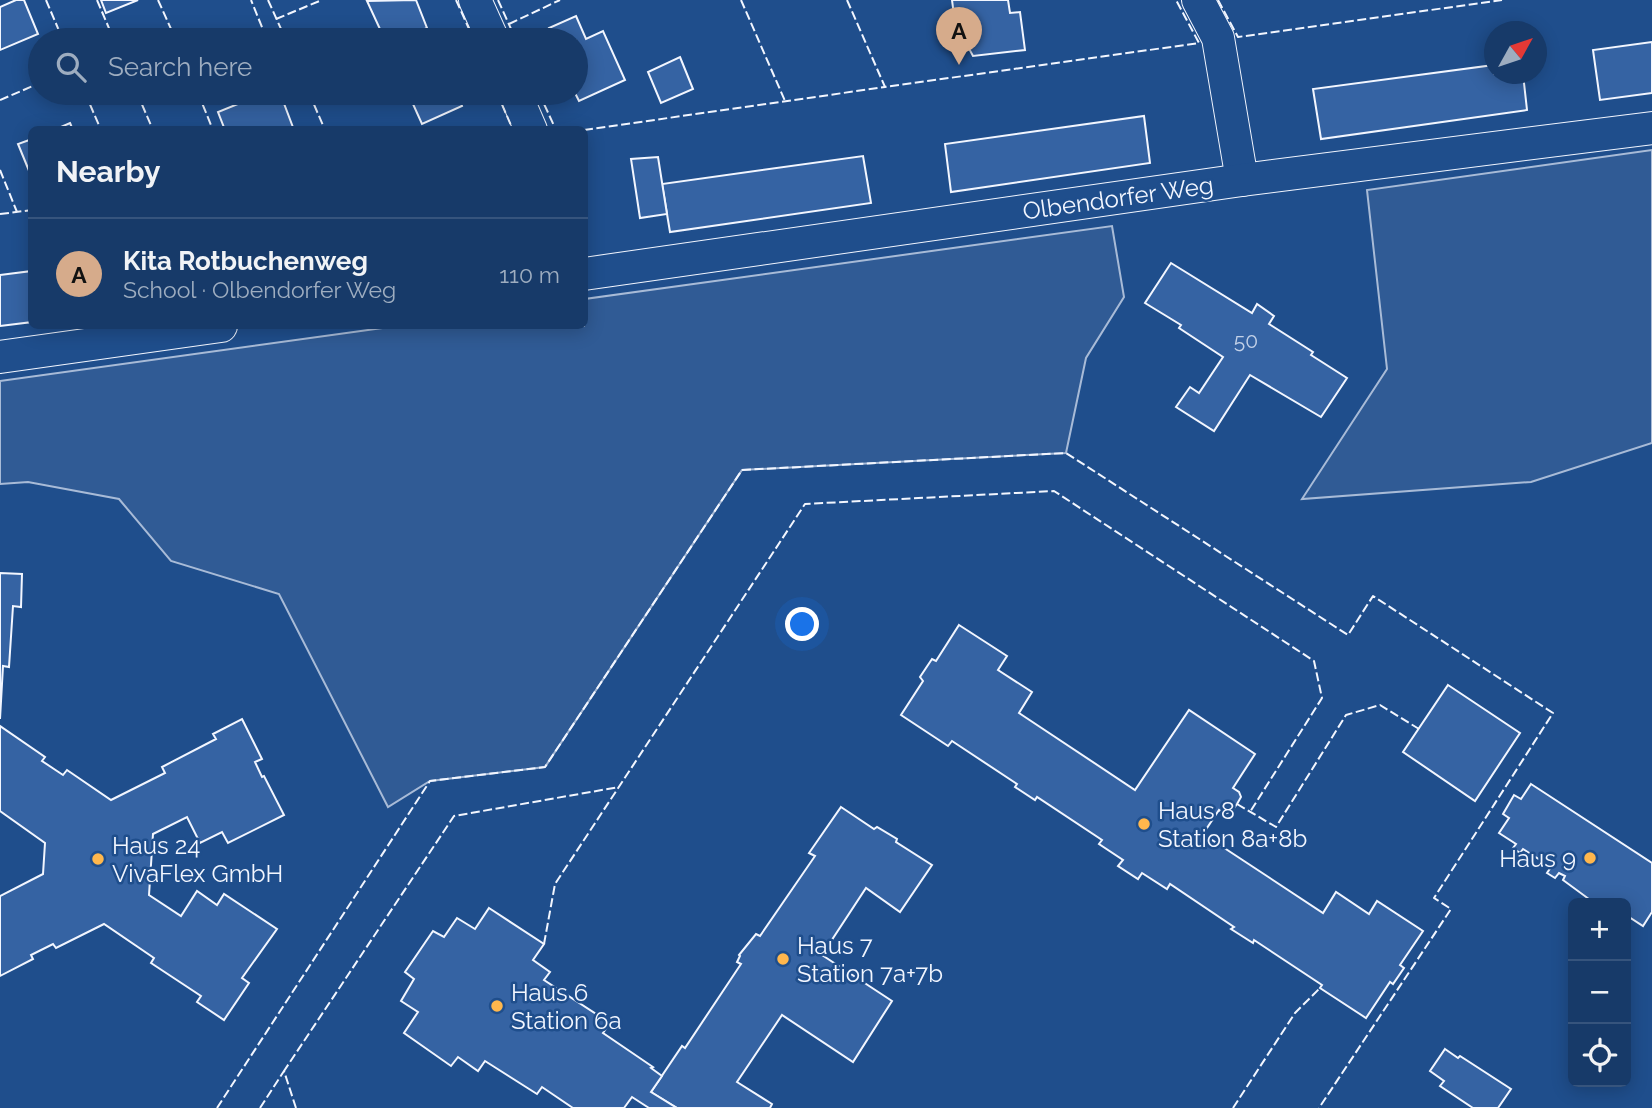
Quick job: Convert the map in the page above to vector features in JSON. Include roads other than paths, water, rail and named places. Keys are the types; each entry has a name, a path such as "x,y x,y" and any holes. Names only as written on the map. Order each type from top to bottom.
{"street":[{"path":"475,0 487,28"},
{"path":"1198,0 1218,38 1242,180"},
{"path":"520,105 529,126"},
{"name":"Olbendorfer Weg","path":"588,273 1242,180 1652,128"},
{"path":"0,357 200,329"}],"place":[{"name":"Kita Rotbuchenweg","path":"959,65"},
{"name":"Haus 8 Station 8a+8b","path":"1144,824"},
{"name":"Haus 9","path":"1590,858"},
{"name":"Haus 24 VivaFlex GmbH","path":"98,859"},
{"name":"Haus 7 Station 7a+7b","path":"783,959"},
{"name":"Haus 6 Station 6a","path":"497,1006"}]}
